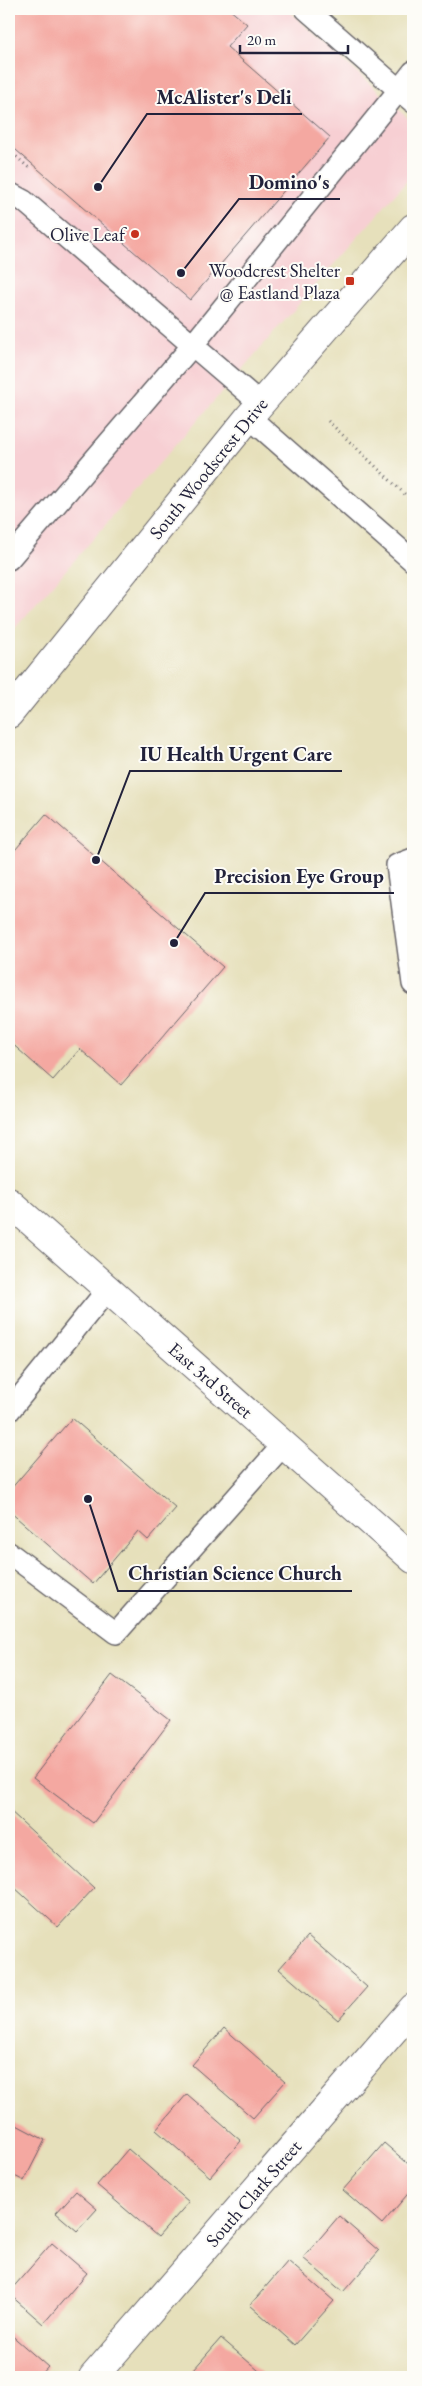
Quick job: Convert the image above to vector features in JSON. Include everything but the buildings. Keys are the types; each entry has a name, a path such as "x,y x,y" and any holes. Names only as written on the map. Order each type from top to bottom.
{"street":[{"name":"South Woodscrest Drive","path":"9,714 255,410 413,228"},
{"name":"East 3rd Street","path":"9,1202 413,1558"},
{"name":"South Clark Street","path":"103,2374 413,2008"}],"lane":[{"path":"306,9 406,96"},
{"path":"9,559 406,96 413,72"},
{"path":"9,193 24,201 192,346 255,410 413,561"},
{"path":"413,859 397,865 413,984"},
{"path":"9,1411 108,1289"},
{"path":"9,1553 116,1634 284,1444"}],"path":[{"path":"328,421 413,502"}],"shaded area":[{"path":"9,9 287,9 413,123 413,174 9,635"}],"place":[{"name":"McAlister's Deli","path":"98,187"},
{"name":"Olive Leaf","path":"135,234"},
{"name":"Domino's","path":"181,273"},
{"name":"Woodcrest Shelter @ Eastland Plaza","path":"350,281"},
{"name":"IU Health Urgent Care","path":"96,860"},
{"name":"Precision Eye Group","path":"174,943"},
{"name":"Christian Science Church","path":"88,1499"}]}
